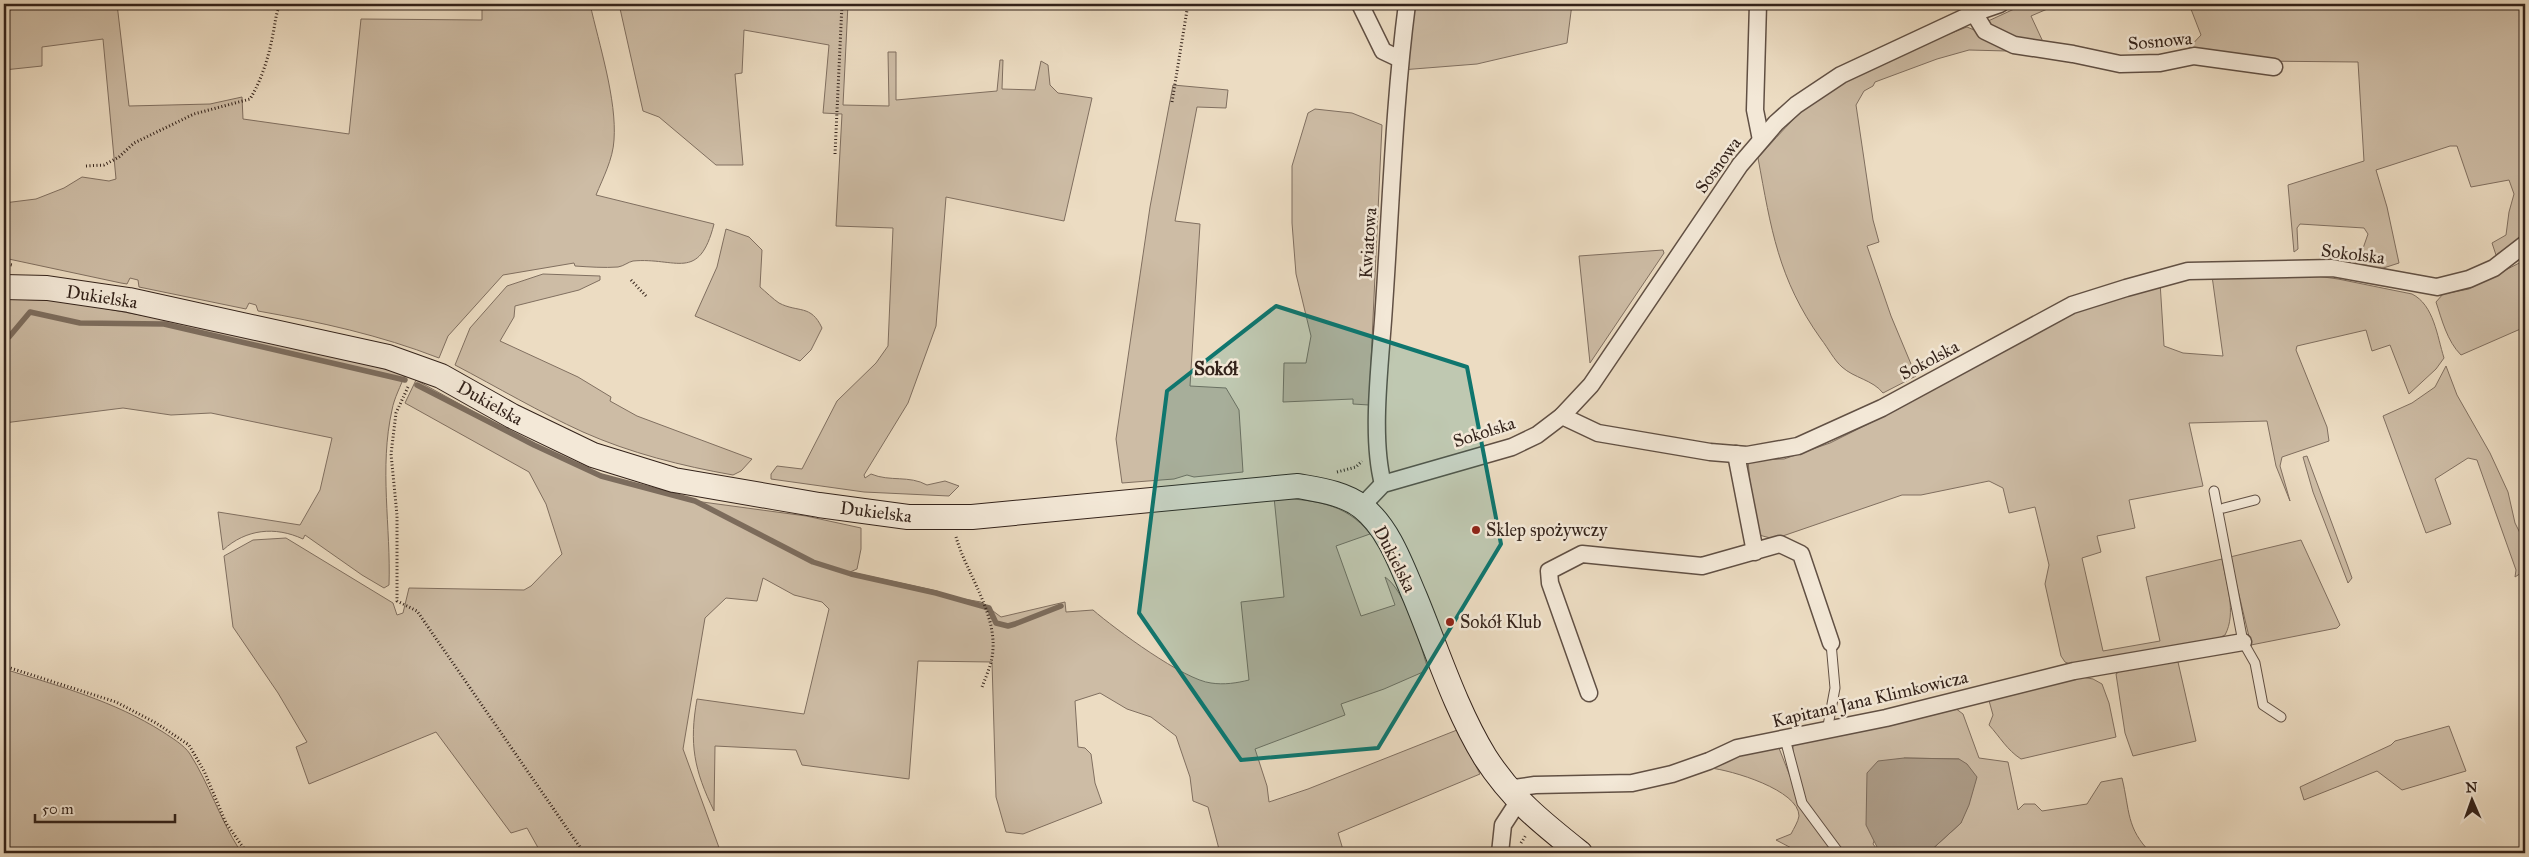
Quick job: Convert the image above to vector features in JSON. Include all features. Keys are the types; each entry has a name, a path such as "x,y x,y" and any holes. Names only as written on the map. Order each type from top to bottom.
{"main road":[{"name":"Dukielska","path":"4,287 47,288 129,300 388,357 441,376 512,416 593,455 674,480 820,505 908,517 951,517 1298,486 1335,493 1362,506 1379,524 1402,566 1461,708 1484,755 1512,796 1580,853"}],"street":[{"path":"1360,4 1383,52 1400,59"},
{"name":"Kwiatowa","path":"1383,484 1368,460 1382,345 1400,59 1407,4"},
{"path":"1758,4 1755,110 1761,140"},
{"name":"Sosnowa","path":"1562,416 1591,385 1740,165 1761,140 1796,105 1841,75 1974,13 2000,4"},
{"name":"Sosnowa","path":"1974,13 1985,31 2014,45 2074,54 2120,64 2160,63 2194,56 2274,66"},
{"name":"Sokolska","path":"1383,484 1514,446 1537,435 1562,416 1598,432 1710,452 1747,455 1798,446 1882,408 2072,306 2126,288 2188,272 2332,268 2437,287 2469,279 2494,268 2525,244"},
{"path":"1736,454 1755,552"},
{"path":"1362,506 1383,484"},
{"path":"1590,693 1550,583 1549,571 1551,568 1582,554 1702,566 1780,544 1801,554 1831,643"},
{"name":"Kapitana Jana Klimkowicza","path":"1512,796 1535,785 1632,783 1672,774 1709,761 1737,748 1827,731 2074,672 2243,642"},
{"path":"1500,853 1503,825 1512,796"}],"lane":[{"path":"2214,491 2243,642 2255,663 2263,705 2281,717"},
{"path":"2224,508 2255,500"},
{"path":"1827,731 1835,688 1831,643"},
{"path":"1785,739 1802,803 1839,853"}],"path":[{"path":"86,166 104,165 119,157 134,143 194,114 250,98 259,85 272,38 274,19 280,4"},
{"path":"835,154 842,4"},
{"path":"1172,102 1188,4"},
{"path":"632,280 646,296"},
{"path":"417,368 396,413 391,454 396,515 397,600 417,611 584,853"},
{"path":"1332,472 1356,467 1368,460"},
{"path":"951,517 960,554 976,590 986,604 992,639 991,661 982,688"},
{"path":"4,666 116,702 156,722 189,745 204,771 226,823 247,853"}],"highlighted area":[{"path":"1276,306 1467,367 1501,544 1378,748 1241,760 1139,613 1167,391"}],"shaded area":[{"path":"29,4 117,4 129,106 210,104 242,97 243,119 349,134 361,19 482,20 482,4 590,4 610,90 614,124 612,154 596,195 714,224 708,242 701,254 693,261 684,263 633,261 620,266 607,267 575,266 574,263 503,275 448,336 439,358 395,342 350,330 258,311 256,305 249,303 246,309 139,287 138,280 130,278 127,284 4,258 4,203 36,199 64,188 82,177 109,181 116,179 103,39 42,47 42,66 4,70 4,12"},
{"path":"619,4 848,4 843,105 889,106 888,52 896,52 896,100 997,91 1000,60 1003,60 1002,89 1035,90 1041,61 1048,65 1050,85 1058,93 1092,98 1064,221 946,197 936,326 908,403 864,475 865,478 871,474 885,478 913,480 927,485 945,481 959,486 949,496 864,492 771,479 771,474 777,466 802,469 837,401 876,363 888,346 893,228 836,226 842,114 823,113 829,45 744,30 742,73 735,74 743,165 716,165 659,117 643,111"},
{"path":"1408,4 1572,4 1567,43 1477,64 1401,70"},
{"path":"2025,4 2059,4 2031,16 2044,44 2017,39 1986,22"},
{"path":"2189,4 2525,4 2525,235 2496,255 2492,243 2506,235 2514,194 2509,180 2471,187 2457,146 2450,146 2376,170 2387,207 2399,263 2374,271 2327,258 2329,254 2360,257 2368,234 2364,228 2300,224 2297,228 2298,249 2294,252 2288,185 2364,161 2358,62 2253,61 2187,50 2201,35"},
{"path":"1967,27 2008,44 2007,51 1969,50 1937,59 1875,82 1873,86 1864,91 1856,105 1873,220 1879,242 1867,246 1891,316 1916,376 1883,393 1874,385 1847,371 1839,364 1806,317 1778,252 1758,158 1805,109 1837,85 1884,61"},
{"path":"1173,85 1228,90 1226,108 1197,107 1175,221 1200,224 1190,386 1226,388 1239,410 1243,472 1194,477 1187,475 1174,479 1122,483 1116,439 1150,207"},
{"path":"1315,109 1352,113 1382,125 1369,405 1353,404 1353,399 1283,402 1284,363 1306,363 1311,336 1296,274 1292,223 1292,166 1308,113"},
{"path":"726,229 749,237 762,250 760,287 779,303 809,312 818,320 822,328 811,350 800,361 695,316 717,267"},
{"path":"1663,250 1664,253 1590,363 1579,256"},
{"path":"2525,260 2525,327 2461,355 2449,337 2436,302 2443,294 2469,289"},
{"path":"543,274 600,276 600,280 579,290 515,306 514,317 500,341 578,377 611,397 610,401 637,416 752,459 741,471 733,475 676,463 601,440 534,408 455,365 470,328 507,286"},
{"path":"2302,274 2338,279 2412,294 2419,299 2430,313 2444,358 2436,369 2409,394 2390,345 2372,351 2366,330 2297,346 2296,350 2327,427 2329,441 2282,457 2280,466 2290,501 2276,466 2267,421 2189,423 2203,486 2129,500 2135,528 2097,536 2101,552 2082,558 2103,651 2160,641 2146,577 2222,559 2230,607 2230,617 2225,635 2214,640 2077,667 2065,662 2061,656 2045,584 2049,565 2035,507 2009,513 2003,488 1989,481 1921,495 1902,495 1774,539 1759,535 1754,530 1748,460 1784,459 1830,443 1898,409 2081,308 2160,282 2164,346 2183,353 2223,356 2212,276"},
{"path":"4,299 47,300 80,304 250,335 405,374 393,406 386,454 389,585 384,588 362,575 305,535 303,539 282,532 261,532 241,538 223,550 218,512 300,525 320,490 332,438 211,413 171,415 123,408 4,423"},
{"path":"2446,366 2457,395 2490,453 2508,492 2515,523 2525,543 2525,591 2521,573 2515,577 2516,570 2477,460 2468,458 2435,479 2451,524 2426,533 2383,416 2412,403 2435,387"},
{"path":"416,380 534,445 601,476 695,501 806,516 861,528 861,549 857,569 850,572 937,591 947,596 981,602 1001,617 1065,602 1066,612 1093,610 1133,641 1168,664 1199,680 1211,683 1221,684 1249,680 1241,602 1284,597 1274,497 1314,502 1338,509 1350,515 1370,534 1336,546 1361,616 1395,605 1385,577 1399,593 1405,605 1416,631 1427,666 1423,672 1384,689 1341,704 1345,715 1255,749 1267,786 1269,802 1308,789 1457,730 1480,774 1338,833 1344,853 1220,853 1208,807 1193,801 1190,777 1176,736 1151,717 1127,709 1100,693 1075,701 1078,747 1085,748 1091,754 1095,783 1102,803 1023,834 1006,832 996,797 992,662 918,661 909,779 802,765 796,750 715,746 714,811 702,783 695,756 693,730 697,699 804,714 829,609 822,602 794,595 763,578 757,601 726,598 705,618 683,749 721,853 541,853 527,828 511,833 436,732 309,784 296,747 307,742 278,693 233,627 224,556 253,540 286,538 393,603 397,615 403,613 409,588 524,590 531,586 562,554 546,504 529,472 405,403"},
{"path":"2307,456 2352,578 2348,583 2313,492 2303,457"},
{"path":"2301,540 2340,625 2337,628 2251,645 2230,557"},
{"path":"2166,662 2178,662 2196,741 2133,756 2125,733 2116,674 2123,669"},
{"path":"4,669 66,688 106,703 144,721 178,742 190,754 197,765 239,849 207,853 4,853"},
{"path":"2082,677 2093,679 2102,684 2109,703 2116,737 2021,759 1989,725 1993,715 1988,697"},
{"path":"1955,708 1963,714 1979,758 2008,762 2018,810 2024,804 2035,804 2042,811 2087,804 2101,782 2122,778 2133,827 2151,853 1928,853 1961,823 1959,759 1904,758 1873,844 1880,853 1843,853 1806,803 1793,752 1793,745 1803,738"},
{"path":"2449,726 2466,771 2402,790 2377,771 2304,800 2300,787 2391,745 2395,741"},
{"path":"1777,743 1806,817 1835,851 1833,853 1801,853 1776,840 1791,834 1799,816 1796,807 1788,798 1776,790 1747,777 1710,768 1723,756"},
{"path":"1904,758 1959,759 1967,764 1977,777 1969,805 1961,823 1928,853 1880,853 1866,825 1867,773 1878,761"}],"waterway":[{"path":"4,340 9,337 30,312 80,323 164,324 405,380"},
{"path":"417,385 534,445 601,476 695,501 813,562 851,574 936,593 989,608 996,623 1008,626 1061,606"}],"place":[{"name":"Sklep spożywczy","path":"1476,530"},
{"name":"Sokół Klub","path":"1450,622"}],"district":[{"name":"Sokół","path":"1216,368"}]}
